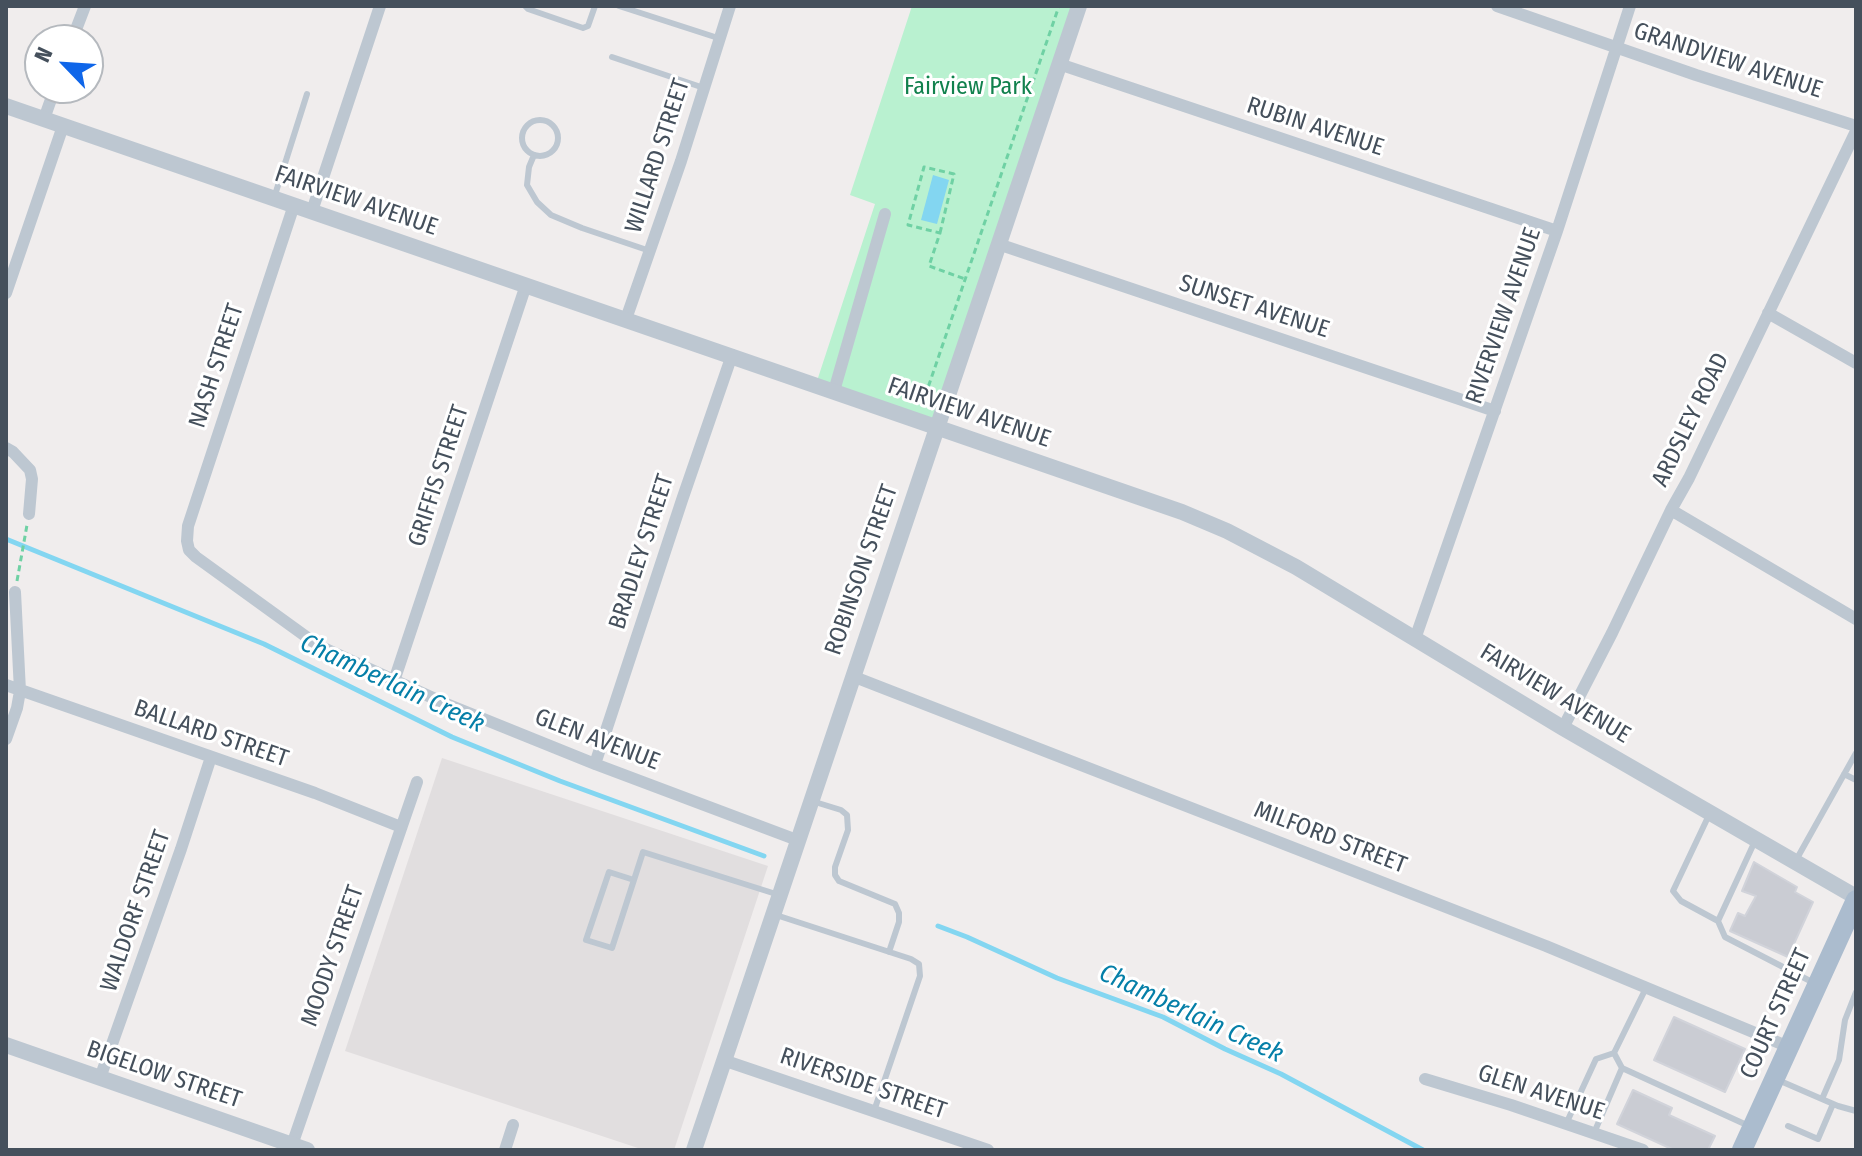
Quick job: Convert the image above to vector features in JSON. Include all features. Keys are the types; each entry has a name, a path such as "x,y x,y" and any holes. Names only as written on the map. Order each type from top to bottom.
{"main road":[{"name":"COURT STREET","path":"1742,1150 1856,901"}],"street":[{"path":"312,211 380,6"},
{"name":"WILLARD STREET","path":"626,319 730,6"},
{"name":"ROBINSON STREET","path":"694,1150 1079,6"},
{"name":"GRANDVIEW AVENUE","path":"1497,6 1856,128"},
{"name":"RIVERVIEW AVENUE","path":"1415,639 1557,231 1630,6"},
{"name":"RUBIN AVENUE","path":"1059,64 1557,231"},
{"path":"44,119 49,104"},
{"name":"FAIRVIEW AVENUE","path":"6,106 732,355 1182,512 1227,531 1296,567 1856,901"},
{"path":"6,293 63,126"},
{"name":"ARDSLEY ROAD","path":"1563,728 1689,478 1856,128"},
{"name":"NASH STREET","path":"187,541 188,526 294,205"},
{"path":"834,391 885,214"},
{"name":"SUNSET AVENUE","path":"998,244 1495,411"},
{"name":"GRIFFIS STREET","path":"394,681 526,285"},
{"path":"1768,313 1856,363"},
{"name":"BRADLEY STREET","path":"595,764 732,355"},
{"path":"6,448 30,470 29,514"},
{"path":"1671,510 1856,619"},
{"name":"GLEN AVENUE","path":"187,541 189,550 196,557 319,646 394,681 595,764 797,840"},
{"path":"6,739 20,691 15,592"},
{"name":"MILFORD STREET","path":"852,676 1546,946 1789,1047"},
{"name":"BALLARD STREET","path":"6,685 315,793 401,827"},
{"name":"WALDORF STREET","path":"100,1078 211,757"},
{"name":"MOODY STREET","path":"299,1147 417,782"},
{"name":"BIGELOW STREET","path":"6,1045 299,1147"},
{"name":"RIVERSIDE STREET","path":"723,1060 988,1150"},
{"name":"GLEN AVENUE","path":"1425,1079 1643,1150"},
{"path":"505,1150 513,1125"}],"lane":[{"path":"525,6 583,28 588,26 595,6"},
{"path":"619,6 720,39"},
{"path":"612,57 704,88"},
{"path":"274,198 307,94"},
{"path":"546,122 555,128 557,145 545,156 534,155 525,147 523,135 529,125 546,122"},
{"path":"534,155 527,185 537,202 551,215 650,251"},
{"path":"1795,863 1856,753"},
{"path":"1844,774 1856,780"},
{"path":"811,800 847,815 848,830 835,867 839,881 895,904 899,922 889,952"},
{"path":"1710,813 1673,891 1681,901 1718,921 1725,937 1818,985"},
{"path":"1718,921 1756,840"},
{"path":"634,880 609,872 586,940 612,948 634,880 643,852 779,895"},
{"path":"772,914 919,964 920,976 874,1111"},
{"path":"1566,1124 1596,1059 1614,1053 1646,988"},
{"path":"1822,1099 1839,1060 1845,1020 1856,992"},
{"path":"1614,1053 1622,1068 1752,1127"},
{"path":"1594,1133 1622,1068"},
{"path":"1775,1078 1856,1111"},
{"path":"1788,1126 1818,1139 1833,1104"}],"path":[{"path":"917,420 1059,6"},
{"path":"940,233 908,225 924,167 954,174 940,233 929,266 965,279"},
{"path":"15,592 29,514"}],"shaded area":[{"path":"442,758 768,866 674,1150 644,1150 345,1051"}],"green space":[{"name":"Fairview Park","path":"912,6 1078,6 936,427 816,384 875,204 850,195"}],"water":[{"path":"933,175 949,180 937,224 921,220"}],"building":[{"path":"1754,862 1797,887 1795,892 1813,902 1788,957 1730,931 1738,913 1745,916 1756,896 1742,891"},
{"path":"1674,1017 1745,1049 1725,1092 1654,1060"},
{"path":"1633,1090 1672,1108 1669,1115 1715,1136 1708,1150 1674,1150 1617,1124"}],"waterway":[{"name":"Chamberlain Creek","path":"6,539 264,644 452,737 560,781 764,856"},
{"name":"Chamberlain Creek","path":"938,926 1057,978 1163,1017 1281,1074 1423,1150"}]}
